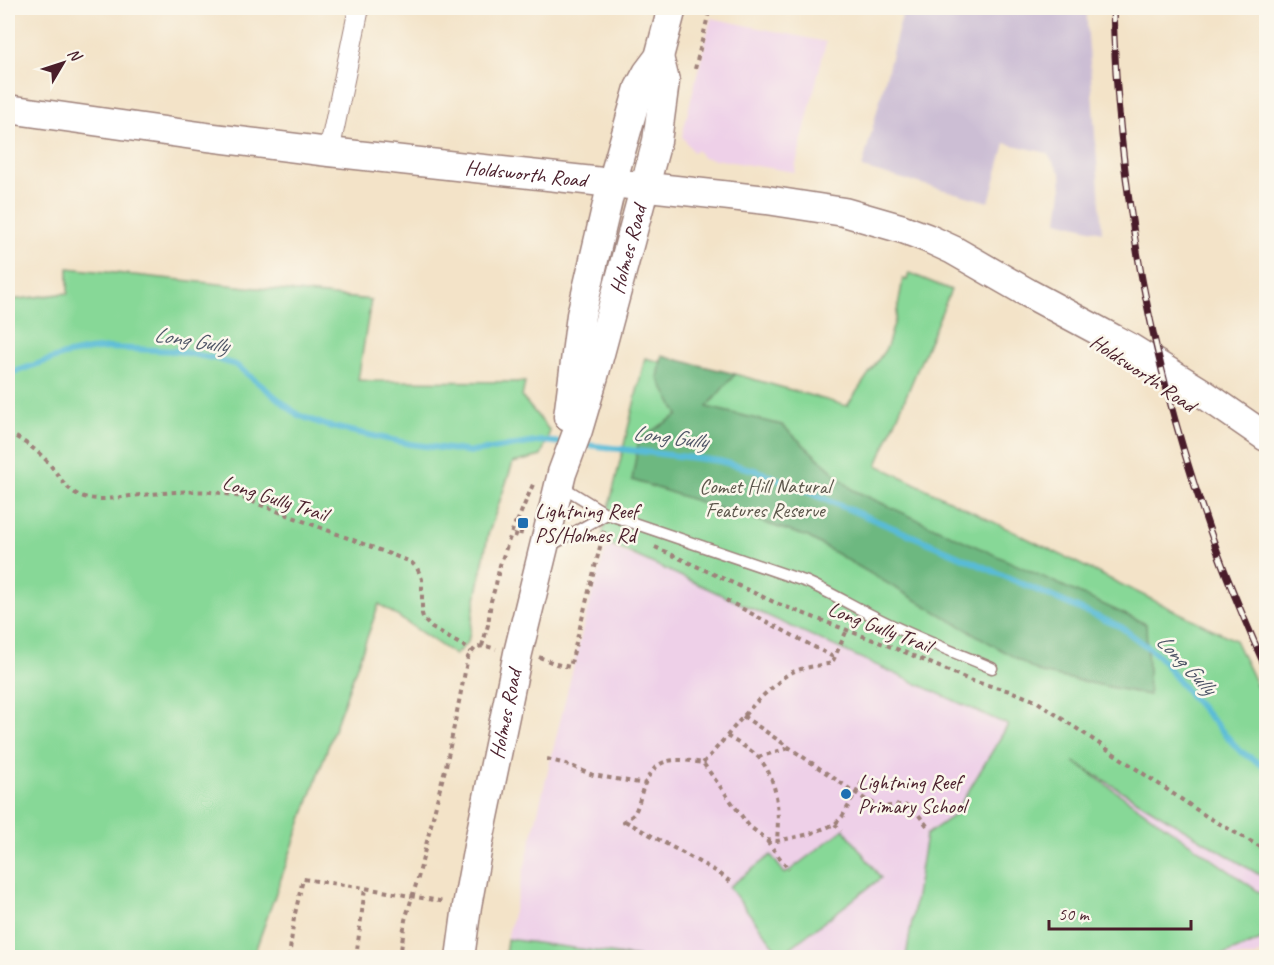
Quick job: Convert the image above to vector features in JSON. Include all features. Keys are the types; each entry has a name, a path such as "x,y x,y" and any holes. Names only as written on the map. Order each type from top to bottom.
{"main road":[{"name":"Holmes Road","path":"460,957 467,906 487,801 562,457 581,315 612,183 639,88 659,57 672,8"},
{"name":"Holmes Road","path":"562,457 594,376 657,141 665,81 659,57"},
{"name":"Holdsworth Road","path":"8,109 207,137 767,200 844,212 903,229 944,246 1127,346 1201,392 1266,437"}],"street":[{"path":"329,152 359,8"}],"lane":[{"path":"562,457 607,514 807,582 920,638 992,668"},
{"path":"543,549 607,514"}],"path":[{"path":"695,69 710,8"},
{"name":"Long Gully Trail","path":"8,433 32,447 46,460 67,487 83,497 107,499 186,492 228,494 408,560 417,568 422,579 424,620 432,628 470,652"},
{"path":"482,646 500,565 515,523 562,457"},
{"path":"512,534 520,537 523,524 517,522"},
{"path":"556,664 570,667 604,530 610,530"},
{"name":"Long Gully Trail","path":"653,546 758,595 930,662 972,681 1036,701 1206,816 1266,850"},
{"path":"726,600 835,658"},
{"path":"703,763 762,696 788,675 832,663 848,630"},
{"path":"400,957 405,921 447,766 465,668 470,652 476,647 492,648"},
{"path":"743,716 866,800 883,807 908,806 914,809 928,827"},
{"path":"727,736 758,757 768,772 776,796 777,841"},
{"path":"758,757 789,748"},
{"path":"547,759 593,775 645,784"},
{"path":"733,884 718,873 623,821 634,813 645,784 656,765 681,759 703,763 749,826 767,840 789,870"},
{"path":"767,840 777,841 810,834 835,824 842,817 868,772"},
{"path":"835,824 841,831"},
{"path":"289,957 294,918 303,879 467,906"},
{"path":"356,957 365,888"}],"shaded area":[{"path":"904,8 1086,8 1102,232 1058,221 1062,191 1061,174 1047,153 1005,143 989,202 862,168"},
{"path":"711,18 826,42 794,172 702,157 697,150 693,152 682,136"},
{"name":"Lightning Reef Primary School","path":"610,547 928,671 1266,876 1266,951 1253,957 639,958 507,939 586,615 605,551"}],"green space":[{"path":"68,268 371,300 358,380 525,382 522,397 550,431 541,456 513,463 488,535 468,642 455,655 379,604 253,957 8,957 8,320 11,300 68,293"},
{"name":"Comet Hill Natural Features Reserve","path":"909,273 951,290 877,465 1235,640 1266,705 1266,879 1074,762 1266,897 1266,938 1218,957 906,957 926,835 954,815 1008,725 601,540 645,358 730,380 735,374 847,406 887,347 896,317 903,279 907,280"},
{"path":"662,356 735,374 707,407 782,425 853,490 1146,624 1149,695 1041,673 808,537 632,480 639,439 678,415 658,378"},
{"path":"844,829 881,878 781,955 729,887 771,855 785,874"},
{"path":"507,939 639,957 505,957"}],"waterway":[{"name":"Long Gully","path":"8,374 64,355 89,350 108,348 177,351 236,365 298,415 328,426 410,444 472,452 542,441 564,443"},
{"name":"Long Gully","path":"580,444 719,461 758,471 1121,627 1158,655 1240,751 1262,765 1266,765"}],"railway":[{"path":"1113,8 1116,78 1123,148 1132,217 1158,355 1196,490 1224,570 1266,669"}],"place":[{"name":"Lightning Reef PS/Holmes Rd","path":"523,523"},
{"name":"Lightning Reef Primary School","path":"846,794"}]}
